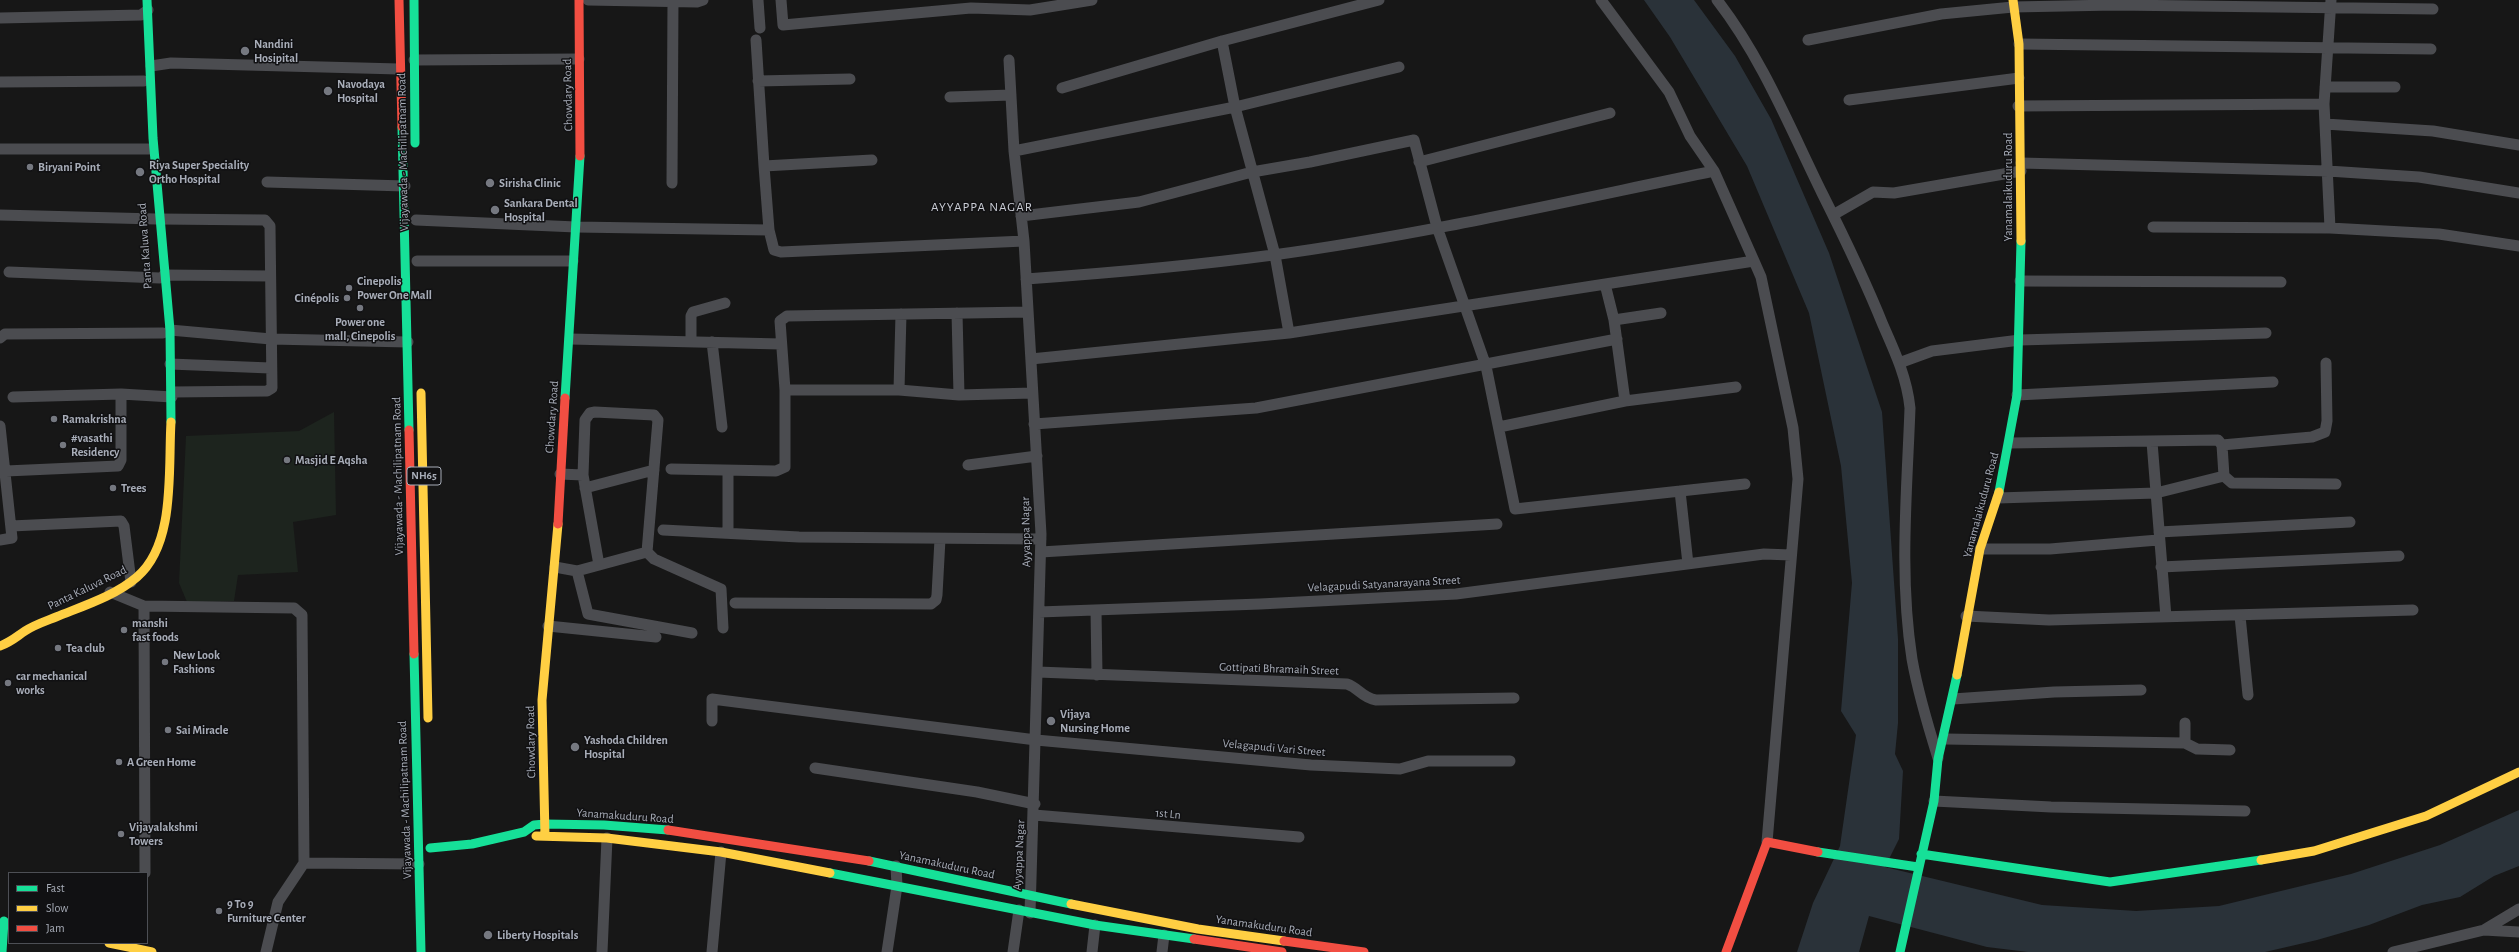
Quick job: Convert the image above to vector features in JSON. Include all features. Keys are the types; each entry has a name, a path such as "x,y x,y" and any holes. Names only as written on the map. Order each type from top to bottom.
{"main road":[{"name":"Panta Kaluva Road","path":"140,0 145,9 151,66 157,219"},
{"name":"Vijayawada - Machilipatnam Road","path":"399,0 400,69 405,186 409,475 421,952"},
{"name":"Vijayawada - Machilipatnam Road","path":"414,0 415,151"},
{"name":"Chowdary Road","path":"545,836 542,700 548,626 555,568 581,144 579,0"},
{"name":"Yanamalaikuduru Road","path":"1900,952 1934,801 1938,759 1945,739 1953,699 1966,616 1980,549 1998,498 2010,443 2017,395 2020,340 2021,167 2018,106 2019,44 2013,4"},
{"name":"Panta Kaluva Road","path":"145,9 144,81 149,149 170,364 170,395"},
{"name":"Panta Kaluva Road","path":"0,636 26,630 131,582 145,569 160,548 165,530 172,418 167,332"},
{"name":"Vijayawada - Machilipatnam Road","path":"421,381 428,729"},
{"path":"409,475 424,476"},
{"name":"Panta Kaluva Road","path":"0,646 12,642 26,630"},
{"path":"1921,854 2110,882 2176,874 2314,851 2426,816 2519,772"},
{"name":"Yanamakuduru Road","path":"430,848 472,844 524,832 534,825 545,824 604,825 665,830 760,843 896,866 1030,896 1198,929 1364,952"},
{"name":"Yanamakuduru Road","path":"524,832 535,836 607,838 721,852 1095,926 1282,952"},
{"path":"1726,952 1767,842 1790,848 1903,863 1918,872"},
{"path":"2,952 4,921"},
{"path":"116,944 148,949"}],"street":[{"path":"588,0 703,0"},
{"path":"758,0 760,28"},
{"path":"781,0 783,25 971,8 1030,10 1092,0"},
{"path":"1062,88 1222,41 1379,0"},
{"path":"1601,0 1668,92 1690,136 1714,171 1761,277 1793,428 1798,479 1767,842"},
{"path":"1717,0 1731,18 1755,59 1833,215 1866,283 1908,387 1910,408 1904,555 1912,658 1924,716 1938,759"},
{"path":"672,184 673,1"},
{"path":"1808,40 1941,14 2013,4 2331,4 2433,9"},
{"path":"2330,228 2324,104 2331,4"},
{"path":"0,18 145,9"},
{"path":"756,40 769,230 774,250 781,252 1024,241"},
{"path":"1222,41 1235,107 1275,255 1289,333"},
{"path":"2019,44 2431,49"},
{"path":"414,60 579,59"},
{"name":"Ayyappa Nagar","path":"1009,60 1014,151 1024,241 1041,540 1034,810 1030,896 1013,952"},
{"path":"151,66 171,63 400,69"},
{"path":"1014,151 1235,107 1399,67"},
{"path":"1849,100 2019,78"},
{"path":"758,81 850,79"},
{"path":"0,82 144,81"},
{"path":"2325,87 2395,87"},
{"path":"950,97 1011,95"},
{"path":"2018,106 2324,104"},
{"path":"1420,162 1610,113"},
{"path":"2325,124 2433,131 2519,145"},
{"path":"1021,216 1139,202 1252,172 1310,162 1414,140 1437,227 1486,366 1515,509 1745,484"},
{"path":"0,149 149,149"},
{"path":"764,166 872,160"},
{"path":"1833,215 1873,192 1894,193 2021,167 2328,171 2419,177 2519,193"},
{"path":"1026,279 1146,270 1275,255 1437,227 1714,171"},
{"path":"267,182 405,186"},
{"path":"0,215 268,222 270,226 270,368 272,388 269,391 170,395 121,394 13,397"},
{"path":"416,220 576,227 769,230"},
{"path":"2153,227 2330,228 2439,234 2519,246"},
{"path":"417,261 573,261"},
{"path":"1031,359 1289,333 1754,261"},
{"path":"9,272 162,276 270,276"},
{"path":"2020,281 2281,282"},
{"path":"1605,284 1614,320 1625,401"},
{"path":"691,342 693,312 725,303"},
{"path":"671,469 776,471 785,467 785,390 780,344 780,321 787,316 1028,312"},
{"path":"957,313 959,394"},
{"path":"1614,320 1661,313"},
{"path":"899,390 901,314"},
{"path":"0,338 5,334 167,332 271,339 408,342"},
{"path":"1899,363 1932,351 2020,340 2266,333"},
{"path":"570,339 780,344"},
{"path":"1034,424 1256,408 1486,366 1617,339"},
{"path":"712,342 722,427"},
{"path":"2222,445 2312,437 2325,432 2327,422 2326,363"},
{"path":"170,364 270,368"},
{"path":"2017,395 2273,382"},
{"path":"1499,427 1625,401 1736,387"},
{"path":"785,390 899,390 959,394 1032,393"},
{"path":"4,478 118,466 121,460 121,394"},
{"path":"599,565 583,475 585,420 590,413 595,412 654,415 656,417 654,470 647,552 654,559 721,589 723,628"},
{"path":"0,426 4,478 11,526 11,540 0,540"},
{"path":"2010,443 2218,440 2222,445 2224,476 2227,481 2240,485 2336,484"},
{"path":"2152,442 2158,536 2166,617"},
{"path":"968,465 1036,456"},
{"path":"586,488 654,470"},
{"path":"728,471 728,533"},
{"path":"560,474 583,475"},
{"path":"1998,498 2156,493 2224,476"},
{"path":"1680,491 1688,564"},
{"path":"11,526 121,521 124,526 131,582"},
{"path":"1980,549 2050,549 2158,536 2350,522"},
{"path":"1041,552 1497,524"},
{"path":"664,530 799,537 1041,540"},
{"path":"735,603 931,604 936,600 937,595 940,539"},
{"path":"555,568 577,571 647,552"},
{"name":"Velagapudi Satyanarayana Street","path":"1039,612 1260,604 1456,594 1688,564 1730,560 1764,554 1791,555"},
{"path":"2161,567 2399,556"},
{"path":"577,571 588,614 692,633"},
{"path":"110,592 144,606 294,608 300,611 302,620 304,862 278,902 266,952"},
{"path":"144,606 145,872"},
{"path":"1096,610 1097,675"},
{"path":"1966,616 2049,620 2240,616 2413,610"},
{"path":"2240,616 2248,695"},
{"path":"548,626 656,637"},
{"name":"Gottipati Bhramaih Street","path":"1038,672 1347,684 1356,688 1364,697 1376,700 1514,698"},
{"path":"1953,699 2140,690"},
{"name":"Velagapudi Vari Street","path":"712,721 712,699 1036,740 1311,765 1400,769 1428,761 1510,761"},
{"path":"2185,723 2185,743"},
{"path":"1945,739 2185,743 2197,749 2230,750"},
{"name":"1st Ln","path":"815,768 978,792 1034,810 1299,837"},
{"path":"1934,801 2051,807 2245,811"},
{"path":"602,952 607,838"},
{"path":"712,952 721,852"},
{"path":"304,862 419,864"},
{"path":"887,952 897,886 896,866"},
{"path":"2484,930 2519,909"},
{"path":"1092,952 1095,926"},
{"path":"2393,952 2484,930 2519,932"},
{"path":"1162,952 1164,935"},
{"path":"2438,952 2440,940"}],"shaded area":[{"path":"1644,0 1694,0 1735,56 1771,119 1829,253 1882,412 1898,639 1898,723 1895,754 1903,771 1899,839 1885,867 2042,905 2136,911 2219,906 2351,874 2440,845 2519,810 2519,866 2494,876 2460,897 2422,905 2369,925 2317,940 2265,952 2028,952 1987,947 1869,916 1859,952 1797,952 1813,903 1840,846 1856,735 1841,711 1852,583 1841,466 1809,313 1747,166 1670,37"},
{"path":"334,412 336,515 293,522 298,572 238,575 234,601 187,602 179,583 186,436 299,431"}],"traffic: fast":[{"path":"147,0 153,138 170,330 171,422"},
{"path":"414,0 415,143"},
{"path":"402,127 409,430"},
{"path":"565,398 580,156"},
{"path":"1999,492 2017,395 2021,241"},
{"path":"414,654 421,952"},
{"path":"1900,952 1934,801 1938,759 1957,675"},
{"path":"430,848 472,844 524,832 534,825 545,824 604,825 668,830"},
{"path":"1818,852 1918,867"},
{"path":"1921,854 2110,882 2261,860"},
{"path":"869,861 1071,904"},
{"path":"830,873 1095,925 1194,939"},
{"path":"2,952 4,921"}],"traffic: slow":[{"path":"2013,0 2019,44 2021,241"},
{"path":"421,393 428,718"},
{"path":"0,646 36,625 119,590 137,577 150,563 164,526 168,505 171,422"},
{"path":"1957,675 1980,549 1999,492"},
{"path":"545,836 542,700 558,524"},
{"path":"2261,860 2314,851 2426,816 2519,772"},
{"path":"536,836 607,838 721,852 830,873"},
{"path":"1071,904 1198,929 1284,941"},
{"path":"114,944 152,952"}],"traffic: jam":[{"path":"399,0 402,127"},
{"path":"579,0 580,156"},
{"path":"558,524 565,398"},
{"path":"409,430 414,654"},
{"path":"668,830 869,861"},
{"path":"1726,952 1767,842 1818,852"},
{"path":"1194,939 1282,952"},
{"path":"1284,941 1364,952"}],"place":[{"name":"Nandini Hosipital","path":"245,51"},
{"name":"Navodaya Hospital","path":"328,91"},
{"name":"Biryani Point","path":"30,167"},
{"name":"Riya Super Speciality Ortho Hospital","path":"140,172"},
{"name":"Sirisha Clinic","path":"490,183"},
{"name":"Sankara Dental Hospital","path":"495,210"},
{"name":"Cinepolis Power One Mall","path":"349,288"},
{"name":"Cinépolis","path":"347,298"},
{"name":"Power one mall, Cinepolis","path":"360,308"},
{"name":"Ramakrishna","path":"54,419"},
{"name":"#vasathi Residency","path":"63,445"},
{"name":"Masjid E Aqsha","path":"287,460"},
{"name":"Trees","path":"113,488"},
{"name":"manshi fast foods","path":"124,630"},
{"name":"Tea club","path":"58,648"},
{"name":"New Look Fashions","path":"165,662"},
{"name":"car mechanical works","path":"8,683"},
{"name":"Vijaya Nursing Home","path":"1051,721"},
{"name":"Sai Miracle","path":"168,730"},
{"name":"Yashoda Children Hospital","path":"575,747"},
{"name":"A Green Home","path":"119,762"},
{"name":"Vijayalakshmi Towers","path":"121,834"},
{"name":"9 To 9 Furniture Center","path":"219,911"},
{"name":"Liberty Hospitals","path":"488,935"}],"district":[{"name":"AYYAPPA NAGAR","path":"982,207"}]}
